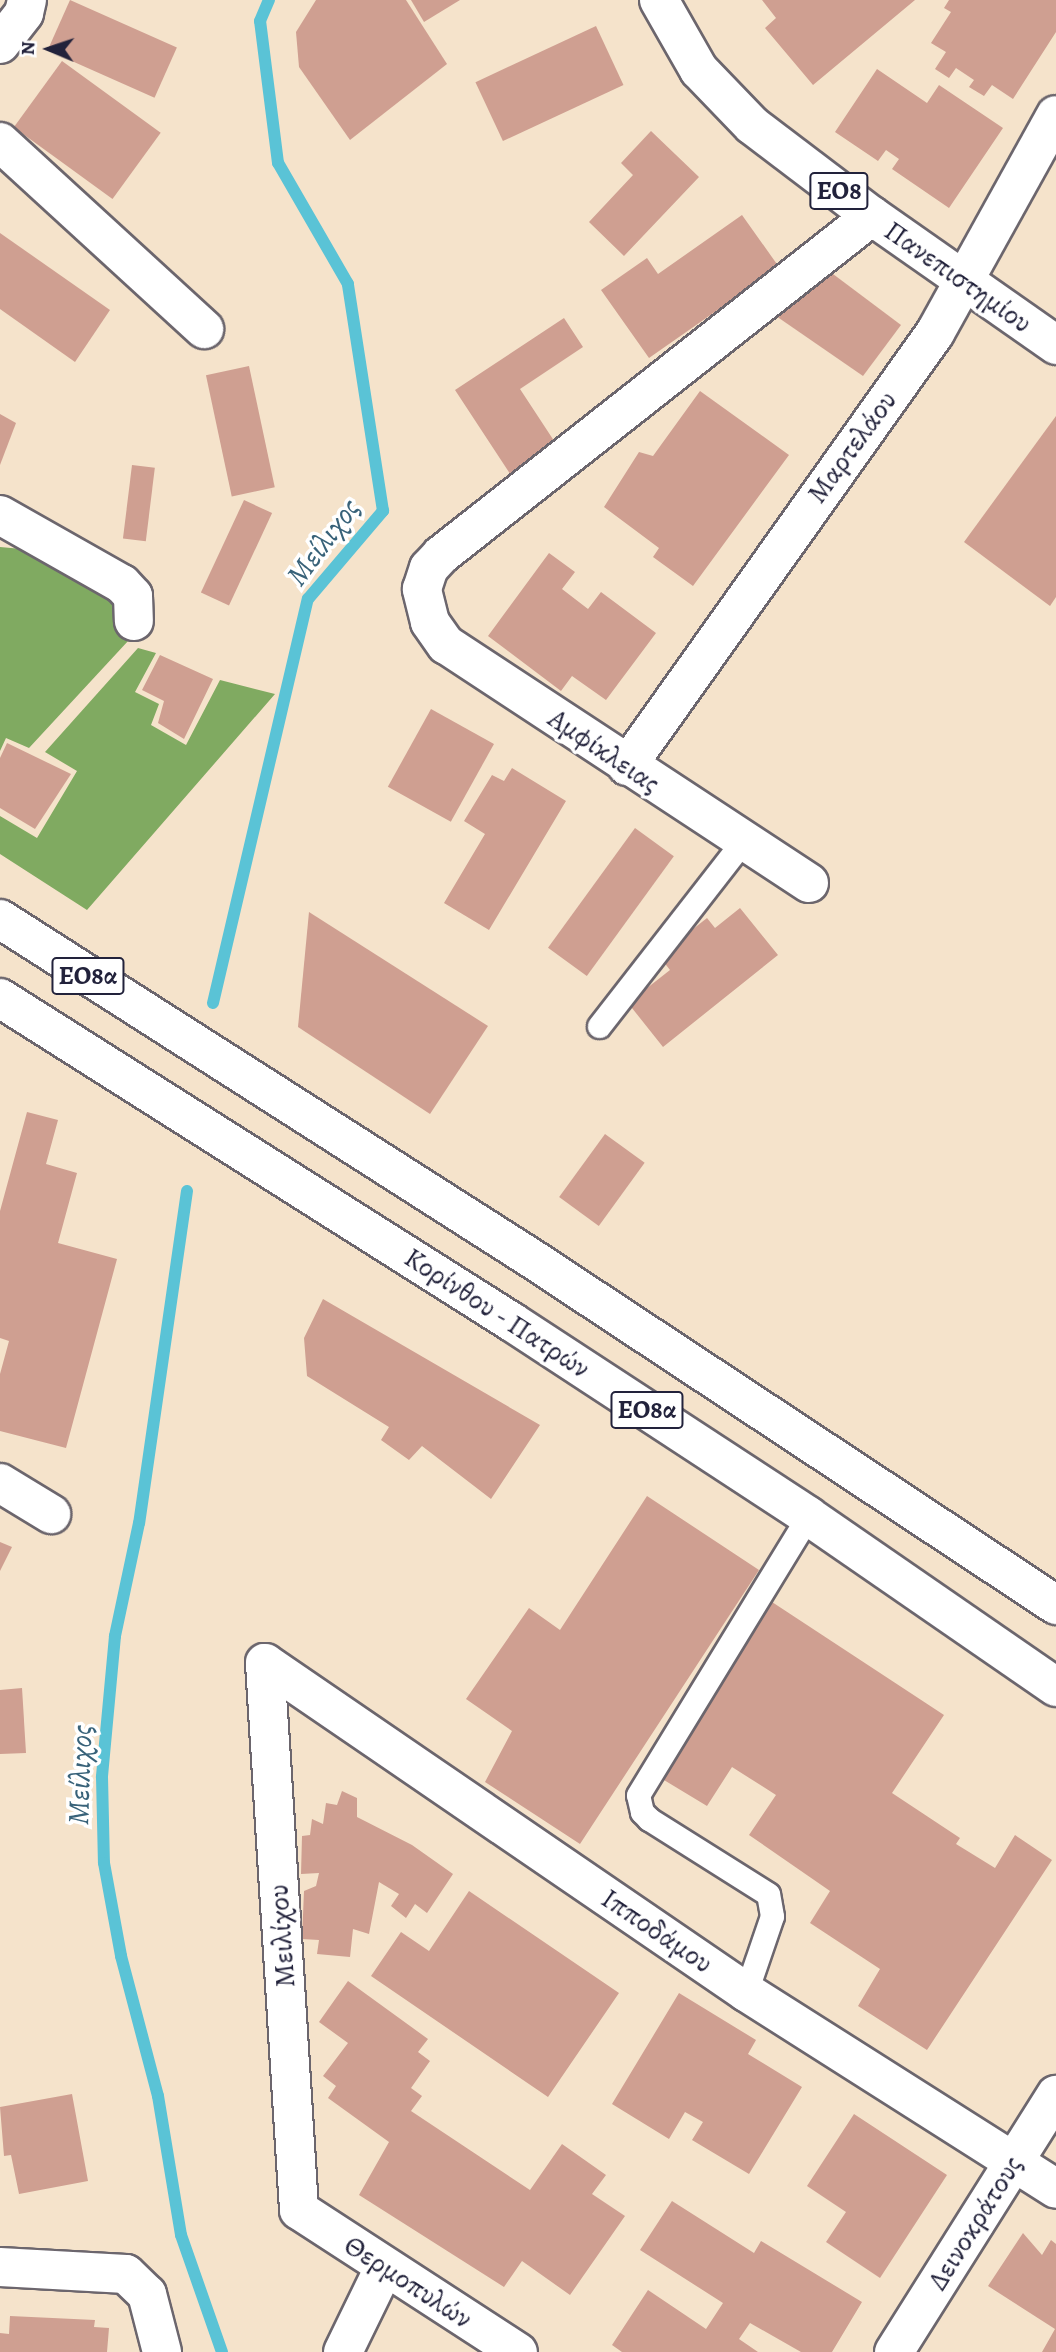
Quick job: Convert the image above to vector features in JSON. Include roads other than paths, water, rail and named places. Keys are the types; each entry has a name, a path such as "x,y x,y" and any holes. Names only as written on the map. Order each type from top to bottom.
{"main road":[{"path":"0,44 24,13 27,0"},
{"name":"Πανεπιστημίου","path":"659,0 699,70 734,109 872,216 1056,345"},
{"name":"Μαρτελάου","path":"626,766 935,333 966,282 1056,115"},
{"path":"0,142 204,330"},
{"name":"Αμφίκλειας","path":"809,883 626,766 446,645 430,622 423,597 423,579 441,555 872,216"},
{"path":"0,515 122,584 133,596 134,621"},
{"name":"ΕΟ8α","path":"0,919 1050,1594"},
{"name":"Κορίνθου - Πατρών","path":"0,998 231,1143 808,1516 1056,1687"},
{"path":"0,1483 51,1514"},
{"name":"Ιπποδάμου","path":"265,1663 746,1992 1056,2189"},
{"name":"Μειλίχου","path":"265,1663 299,2210"},
{"name":"Δεινοκράτους","path":"894,2352 1056,2095"},
{"name":"Θερμοπυλών","path":"299,2210 384,2268 518,2352"},
{"path":"0,2267 95,2269 126,2274 147,2294 162,2352"},
{"path":"343,2352 384,2268"}],"lane":[{"path":"599,1026 742,842"},
{"path":"746,1992 772,1916 768,1894 649,1819 642,1812 638,1795 808,1516"}],"waterway":[{"name":"Μείλιχος","path":"213,1003 308,599 383,511 348,284 278,163 260,21 269,0"},
{"name":"Μείλιχος","path":"187,1191 139,1523 115,1636 102,1777 104,1863 121,1956 158,2096 181,2235 222,2352"}]}
